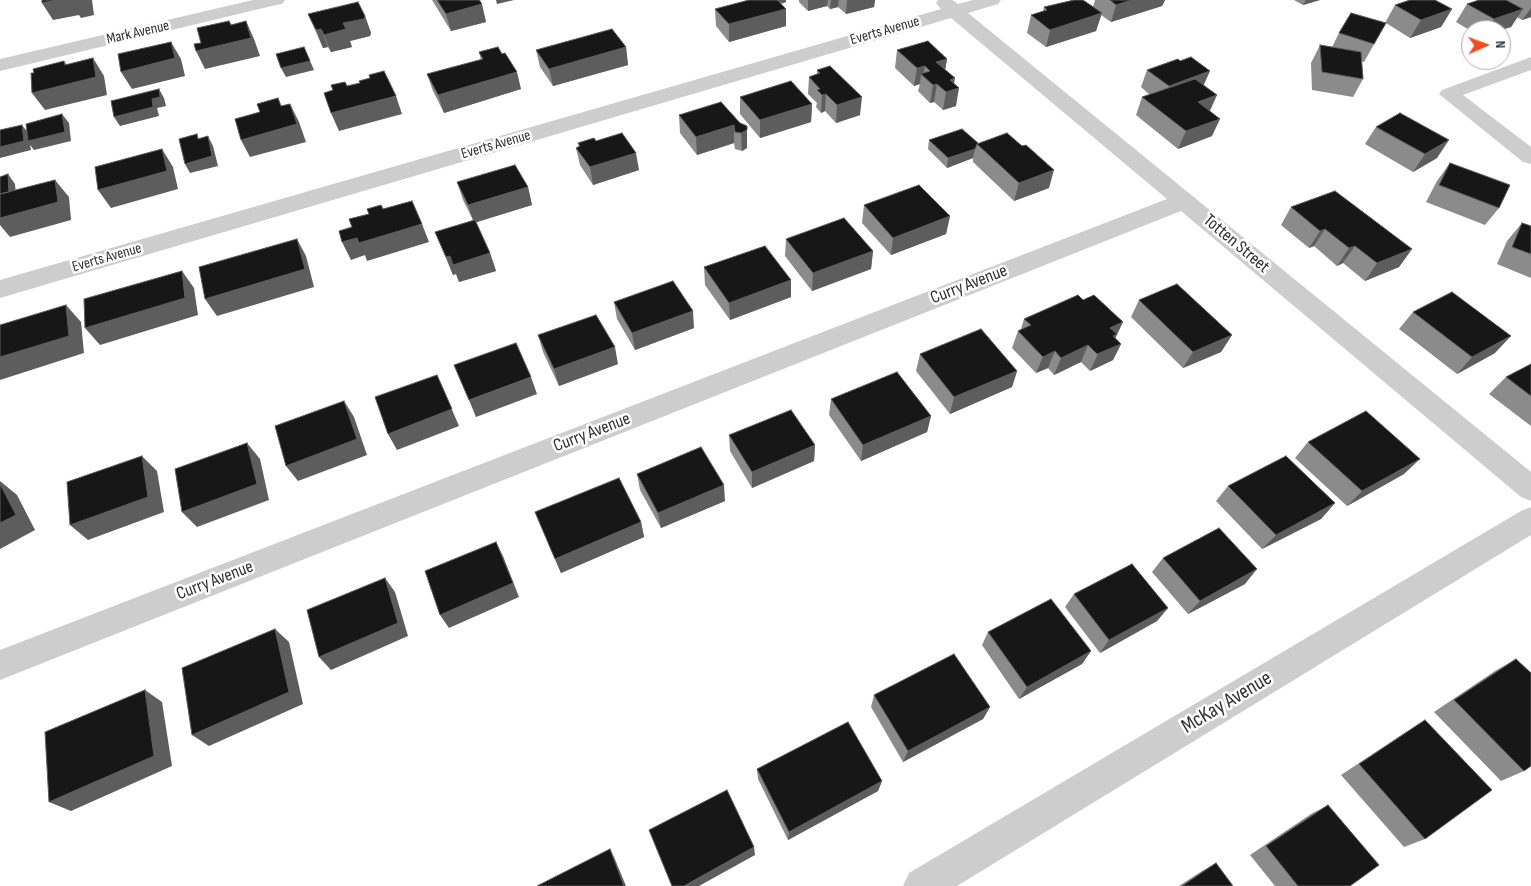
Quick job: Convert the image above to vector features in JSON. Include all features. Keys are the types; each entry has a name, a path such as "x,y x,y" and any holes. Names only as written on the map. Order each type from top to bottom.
{"street":[{"name":"Mark Avenue","path":"0,65 276,0"},
{"name":"Everts Avenue","path":"0,289 948,6 992,0"},
{"name":"Totten Street","path":"948,6 1531,489"},
{"path":"1531,63 1449,94 1531,157"},
{"name":"Curry Avenue","path":"0,665 1184,201"},
{"name":"McKay Avenue","path":"922,886 1531,520"}],"building":[{"path":"42,0 56,0 42,3"},
{"path":"437,0 479,0 482,4 446,14"},
{"path":"749,0 777,0 786,9 729,24 715,9"},
{"path":"1074,0 1083,0 1102,13 1050,30 1031,15 1047,10 1044,7"},
{"path":"1110,0 1132,0 1116,5"},
{"path":"1410,0 1435,0 1452,9 1421,20 1395,5"},
{"path":"1479,0 1506,0 1523,9 1494,19 1467,4"},
{"path":"358,2 365,16 364,19 343,23 346,29 324,35 321,29 316,30 308,14"},
{"path":"1351,13 1386,23 1374,44 1339,33"},
{"path":"229,21 231,25 246,21 251,38 196,51 194,44 201,43 197,28"},
{"path":"612,29 626,47 549,69 536,50"},
{"path":"928,41 947,59 936,62 955,78 950,80 959,88 946,92 937,84 933,85 921,74 930,71 925,66 917,68 897,50"},
{"path":"171,42 175,58 121,72 118,54"},
{"path":"1320,45 1361,52 1363,79 1322,72"},
{"path":"304,47 310,61 281,68 276,54"},
{"path":"498,47 502,54 505,53 517,72 438,95 427,74 483,59 479,52"},
{"path":"1191,57 1210,71 1169,86 1147,70 1178,59 1180,61"},
{"path":"93,58 96,77 32,93 31,73 34,73 33,69 64,61 65,65"},
{"path":"830,66 862,97 837,105 826,94 822,95 817,90 820,89 809,77 820,73 817,70"},
{"path":"384,71 396,96 331,113 324,93 333,90 331,85 345,82 347,86 360,83 359,81 370,78 369,75"},
{"path":"1195,79 1217,95 1198,102 1220,119 1186,131 1142,97"},
{"path":"791,81 812,104 760,120 740,97"},
{"path":"159,89 160,97 152,99 153,107 114,117 111,101"},
{"path":"278,98 281,106 290,104 297,124 241,140 235,119 260,112 257,104"},
{"path":"721,102 740,123 747,126 747,130 741,133 735,132 734,125 696,137 679,115"},
{"path":"1400,113 1449,140 1425,154 1376,127"},
{"path":"62,114 65,132 28,141 26,124"},
{"path":"22,125 24,141 0,147 0,130"},
{"path":"962,129 978,143 975,149 948,158 929,140"},
{"path":"622,133 636,153 590,167 576,148 580,146 578,143 594,138 596,141"},
{"path":"1007,133 1022,146 1026,145 1054,170 1019,183 977,144"},
{"path":"197,134 198,139 208,136 212,156 185,164 179,139"},
{"path":"162,149 167,171 98,190 95,167"},
{"path":"1450,163 1510,185 1499,208 1439,185"},
{"path":"515,165 528,187 468,205 457,182"},
{"path":"8,174 9,192 0,194 0,177"},
{"path":"55,180 58,202 0,218 0,194"},
{"path":"919,185 950,216 893,238 864,205"},
{"path":"1335,191 1412,249 1377,263 1355,246 1349,248 1325,229 1320,231 1291,207"},
{"path":"412,201 422,224 359,243 357,238 342,242 339,231 352,227 349,219 369,214 367,209 381,205 383,209"},
{"path":"844,218 873,251 813,273 786,239"},
{"path":"475,220 490,253 453,265 450,256 446,257 435,232"},
{"path":"1522,223 1531,226 1531,254 1512,247"},
{"path":"297,239 305,269 205,299 199,267"},
{"path":"765,246 791,280 729,303 704,267"},
{"path":"182,271 185,298 85,328 84,299"},
{"path":"673,281 693,311 632,333 614,302"},
{"path":"1177,284 1232,335 1193,352 1139,300"},
{"path":"1452,292 1511,336 1472,357 1413,312"},
{"path":"1078,295 1083,300 1094,295 1123,322 1110,328 1117,334 1113,336 1121,344 1097,354 1088,345 1061,358 1055,351 1043,357 1018,331 1031,325 1024,319"},
{"path":"66,305 69,336 0,357 0,325"},
{"path":"596,315 615,347 554,369 538,335"},
{"path":"981,329 1017,371 954,397 920,354"},
{"path":"516,343 531,377 469,400 454,365"},
{"path":"1531,364 1531,396 1506,377"},
{"path":"897,372 931,416 863,445 831,399"},
{"path":"437,375 452,409 388,434 375,397"},
{"path":"344,401 357,439 286,466 275,426"},
{"path":"791,410 815,445 752,472 729,435"},
{"path":"1366,411 1420,459 1362,491 1308,442"},
{"path":"247,443 257,484 182,512 175,469"},
{"path":"701,447 724,485 658,513 637,474"},
{"path":"142,456 148,497 70,525 67,482"},
{"path":"1286,456 1335,503 1276,535 1228,486"},
{"path":"619,478 641,522 555,559 535,512"},
{"path":"0,484 16,515 0,523"},
{"path":"1219,528 1257,569 1200,601 1163,558"},
{"path":"496,542 513,583 440,615 425,571"},
{"path":"1132,564 1168,608 1109,640 1074,594"},
{"path":"385,578 398,623 319,657 307,610"},
{"path":"1051,599 1091,651 1027,687 988,632"},
{"path":"275,629 289,692 192,735 182,668"},
{"path":"954,654 990,707 908,751 874,695"},
{"path":"1516,659 1531,673 1531,766 1524,771 1454,700"},
{"path":"145,690 154,756 49,802 45,732"},
{"path":"1425,720 1492,790 1425,839 1359,764"},
{"path":"848,722 882,781 789,832 757,769"},
{"path":"727,790 754,847 684,886 672,886 649,830"},
{"path":"1328,805 1379,865 1350,886 1298,886 1266,846"},
{"path":"610,849 624,886 537,886"},
{"path":"1216,863 1233,886 1182,886"}]}
